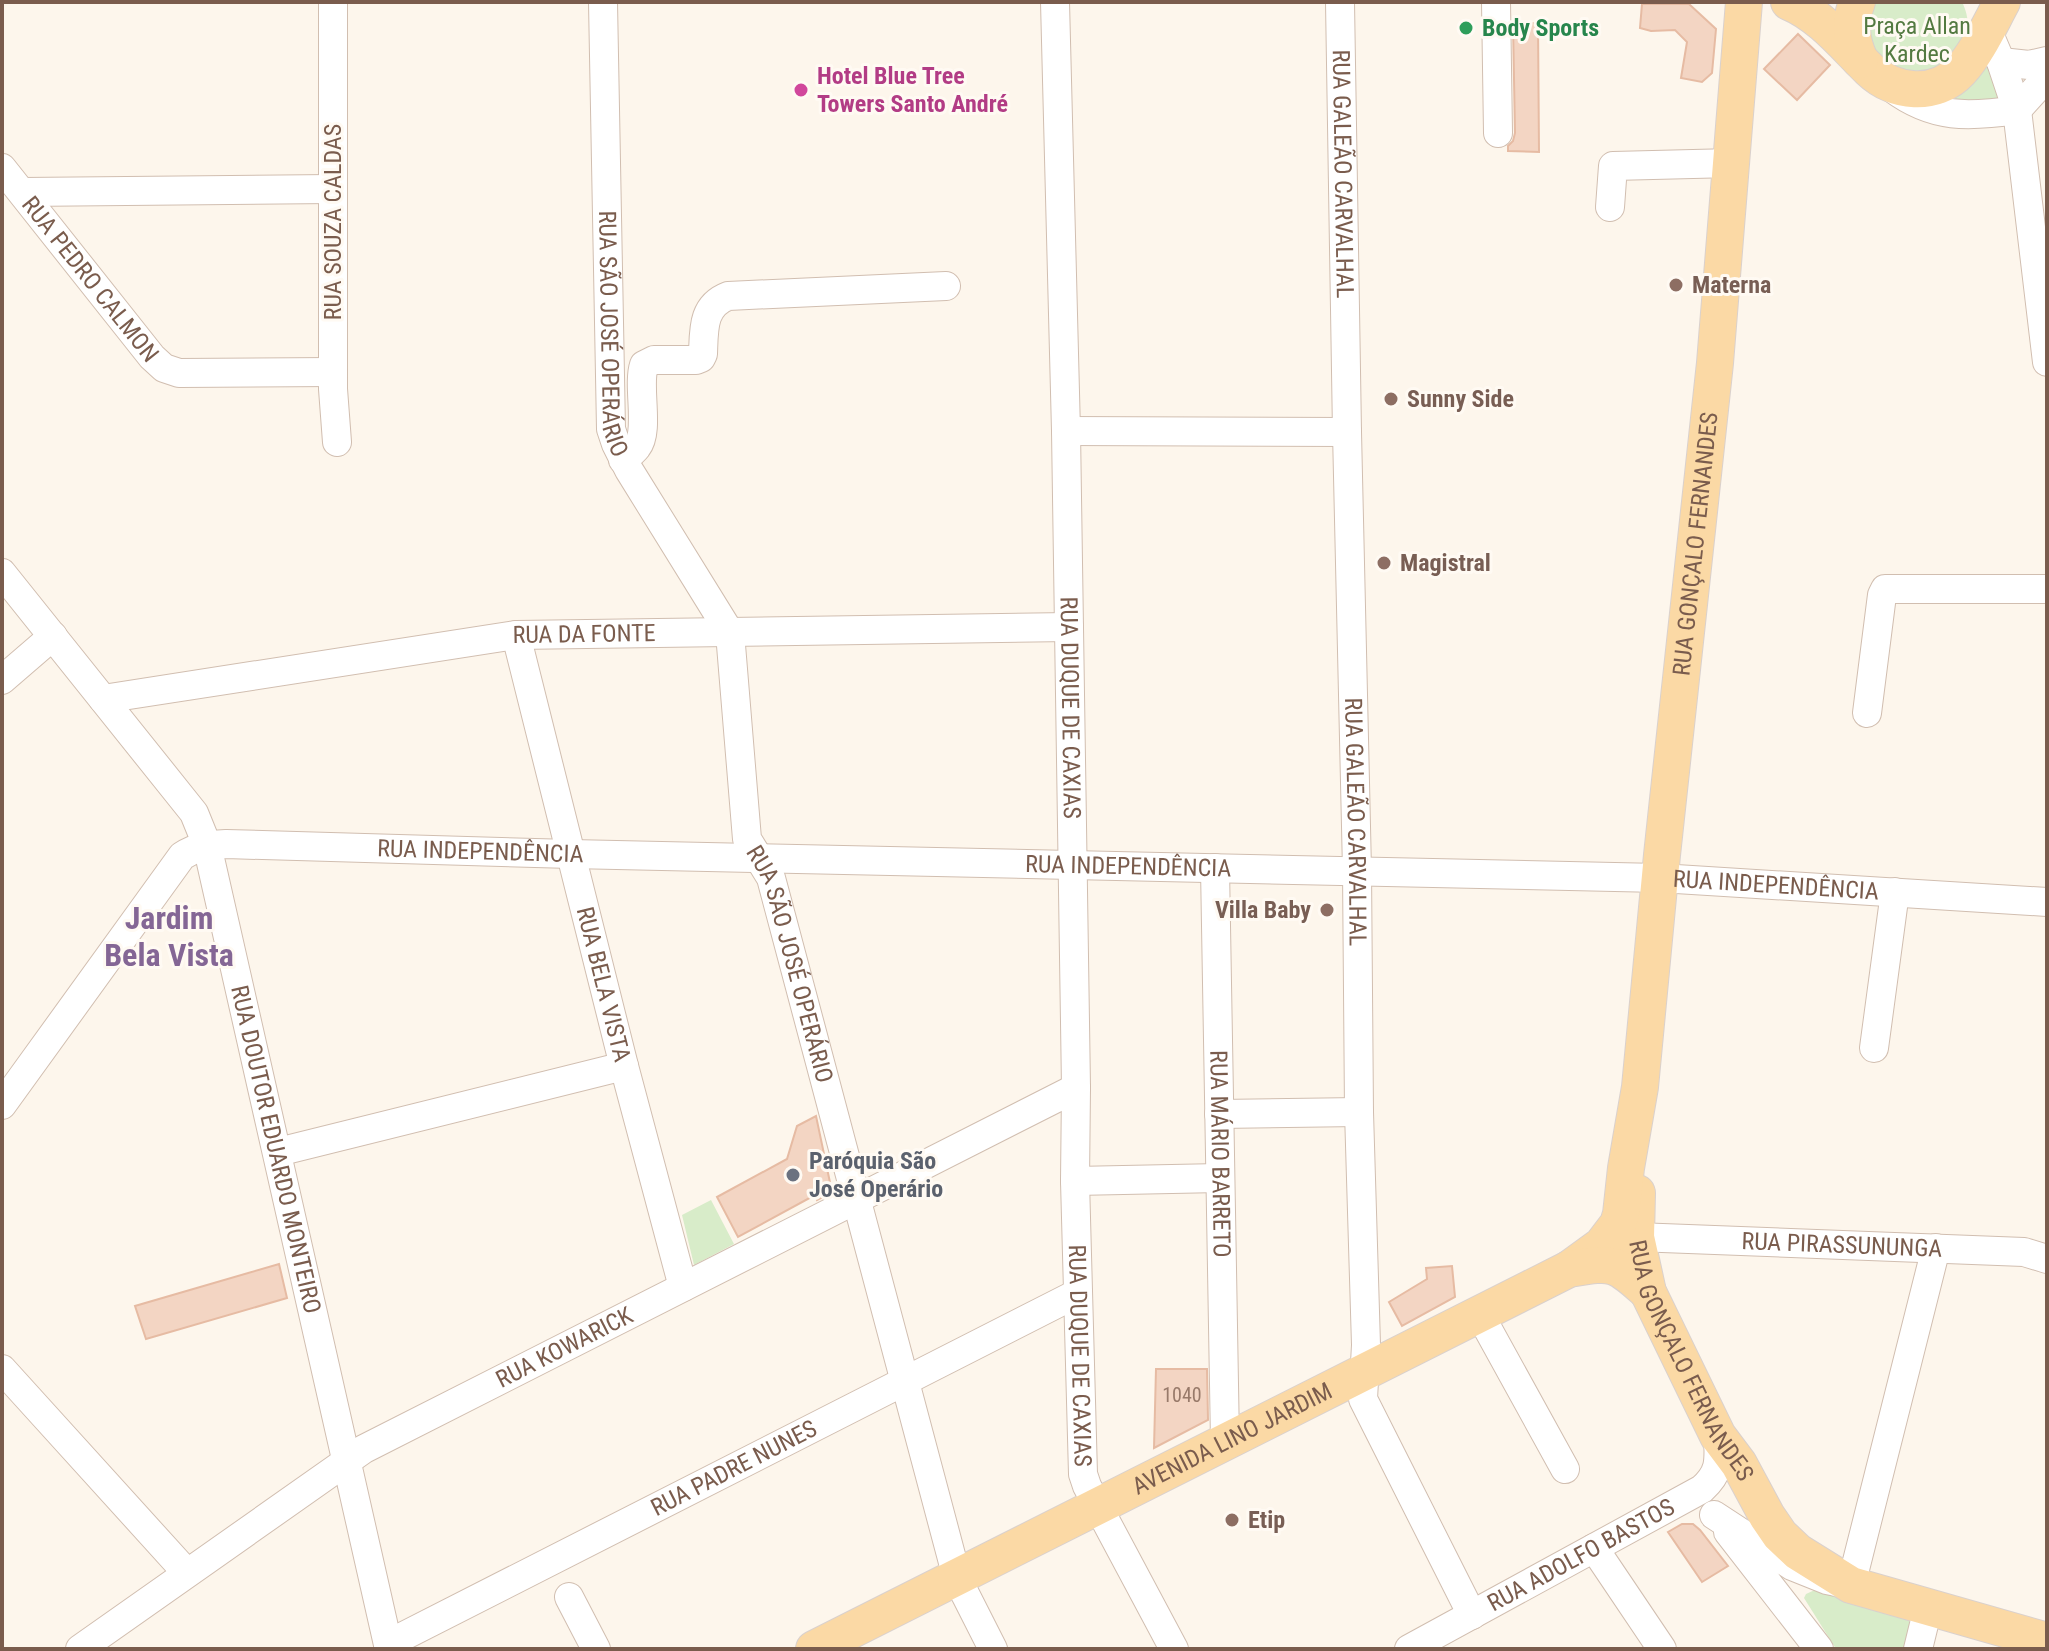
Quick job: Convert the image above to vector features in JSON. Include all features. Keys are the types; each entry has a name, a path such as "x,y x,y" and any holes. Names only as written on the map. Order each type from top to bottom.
{"main road":[{"name":"RUA GONÇALO FERNANDES","path":"1744,2 1714,379 1640,1087 1636,1237 1648,1292 1718,1436 1739,1464 1780,1535 1798,1552 1851,1585 2047,1641"},
{"path":"1789,2 1822,23 1887,83 1908,89 1930,88 1959,72 1991,24"},
{"path":"1857,2 1851,29 1860,60"},
{"name":"RUA GONÇALO FERNANDES","path":"1569,1269 1602,1245 1618,1224 1640,1087"},
{"name":"AVENIDA LINO JARDIM","path":"814,1649 1569,1269 1596,1263 1612,1265 1627,1272 1648,1292"}],"street":[{"name":"RUA SOUZA CALDAS","path":"333,2 333,372 337,442"},
{"name":"RUA SÃO JOSÉ OPERÁRIO","path":"603,2 611,429 623,460 730,633 747,839 771,878 957,1578 993,1649"},
{"name":"RUA DUQUE DE CAXIAS","path":"1055,2 1066,431 1075,1181 1083,1474 1174,1649"},
{"name":"RUA GALEÃO CARVALHAL","path":"1340,2 1359,1112 1366,1345 1363,1399 1472,1615"},
{"path":"1496,2 1498,133"},
{"path":"1991,24 2029,65 2047,61"},
{"path":"1991,24 2017,110 2047,362"},
{"path":"1887,83 1921,106 1943,113 1979,115 2017,110 2047,77"},
{"path":"1610,207 1613,166 1733,163"},
{"name":"RUA PEDRO CALMON","path":"2,168 152,357 164,368 179,373 333,372"},
{"path":"23,192 332,189"},
{"path":"623,460 637,447 642,434 644,365 654,360 701,358 705,319 720,299 728,296 946,286"},
{"path":"1066,431 1347,432"},
{"name":"RUA DOUTOR EDUARDO MONTEIRO","path":"2,573 194,813 207,845 389,1647"},
{"path":"1867,713 1885,589 2047,589"},
{"name":"RUA DA FONTE","path":"103,699 516,635 1069,627"},
{"name":"RUA BELA VISTA","path":"516,635 683,1287"},
{"path":"2,680 53,636"},
{"path":"2,1104 182,856 194,848 207,845"},
{"name":"RUA INDEPENDÊNCIA","path":"207,845 1660,878 2047,902"},
{"name":"RUA MÁRIO BARRETO","path":"1215,868 1225,1441"},
{"path":"1874,1048 1895,892"},
{"path":"278,1152 624,1066"},
{"name":"RUA KOWARICK","path":"80,1649 346,1460 378,1441 1076,1088"},
{"path":"1219,1114 1359,1112"},
{"path":"1075,1181 1220,1178"},
{"name":"RUA PIRASSUNUNGA","path":"1636,1237 2024,1252 2047,1259"},
{"path":"1714,1515 1792,1566 1827,1580 1851,1585 1936,1248"},
{"name":"RUA PADRE NUNES","path":"389,1647 1078,1293"},
{"path":"1479,1313 1565,1469"},
{"path":"2,1369 187,1573"},
{"name":"RUA ADOLFO BASTOS","path":"1409,1649 1691,1497 1709,1483 1715,1473 1720,1458 1718,1436"},
{"path":"1691,1497 1714,1515 1819,1649"},
{"path":"1594,1548 1662,1649"},
{"path":"569,1597 596,1649"},
{"path":"1918,1649 1928,1608"}],"green space":[{"name":"Praça Allan Kardec","path":"1873,2 1962,2 1968,23 1962,51 1918,77 1881,62 1867,36"},
{"name":"Praça Allan Kardec","path":"1985,55 2000,99 1965,104 1949,99"},
{"path":"711,1200 734,1244 694,1265 682,1215"},
{"path":"1817,1589 1913,1620 1907,1649 1836,1649 1804,1598"}],"building":[{"path":"1642,4 1689,4 1716,29 1712,73 1702,82 1681,78 1687,42 1675,30 1640,28"},
{"path":"1538,23 1539,152 1508,151 1515,133 1513,24"},
{"path":"1798,34 1830,65 1797,100 1764,69"},
{"name":"Paróquia São José Operário","path":"816,1116 832,1192 817,1200 815,1195 738,1237 717,1197 787,1159 797,1126"},
{"path":"279,1264 287,1298 146,1339 135,1306"},
{"path":"1452,1266 1455,1297 1402,1326 1389,1302 1427,1279 1426,1268"},
{"path":"1156,1369 1207,1369 1208,1420 1154,1448"},
{"path":"1682,1524 1693,1524 1700,1530 1728,1566 1702,1582 1668,1532"}],"place":[{"name":"Body Sports","path":"1466,28"},
{"name":"Hotel Blue Tree Towers Santo André","path":"801,90"},
{"name":"Materna","path":"1676,285"},
{"name":"Sunny Side","path":"1391,399"},
{"name":"Magistral","path":"1384,563"},
{"name":"Villa Baby","path":"1327,910"},
{"name":"Paróquia São José Operário","path":"793,1175"},
{"name":"Etip","path":"1232,1520"}],"district":[{"name":"Jardim Bela Vista","path":"169,936"}]}
